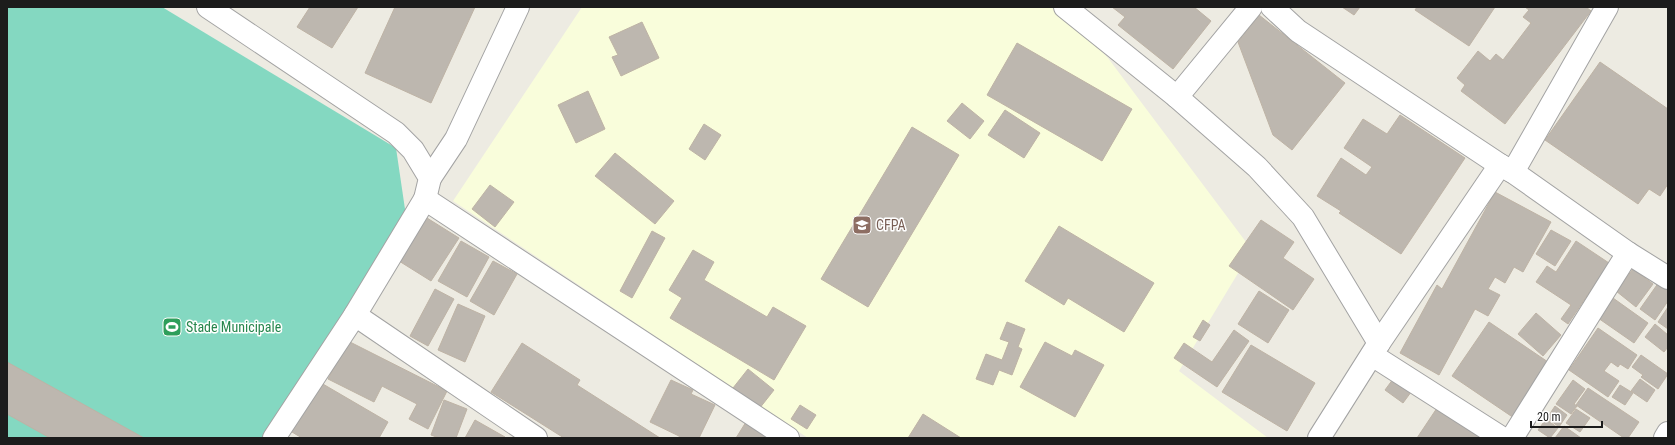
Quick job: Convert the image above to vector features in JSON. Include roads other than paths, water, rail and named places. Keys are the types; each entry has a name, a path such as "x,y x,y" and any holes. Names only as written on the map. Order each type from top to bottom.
{"street":[{"path":"208,7 396,133 413,150 430,178"},
{"path":"274,438 356,315 425,199 430,178 456,139 518,7"},
{"path":"1065,7 1177,97 1257,167 1302,217 1375,349 1502,438"},
{"path":"1177,97 1251,7"},
{"path":"1272,7 1298,31 1507,168 1628,253 1668,278"},
{"path":"1295,7 1298,31"},
{"path":"1319,438 1375,349 1507,168 1607,7"},
{"path":"425,199 788,438"},
{"path":"1512,438 1628,253"},
{"path":"356,315 536,438"},
{"path":"1665,438 1668,433"}],"place":[{"name":"CFPA","path":"862,225"},
{"name":"Stade Municipale","path":"172,327"}]}
